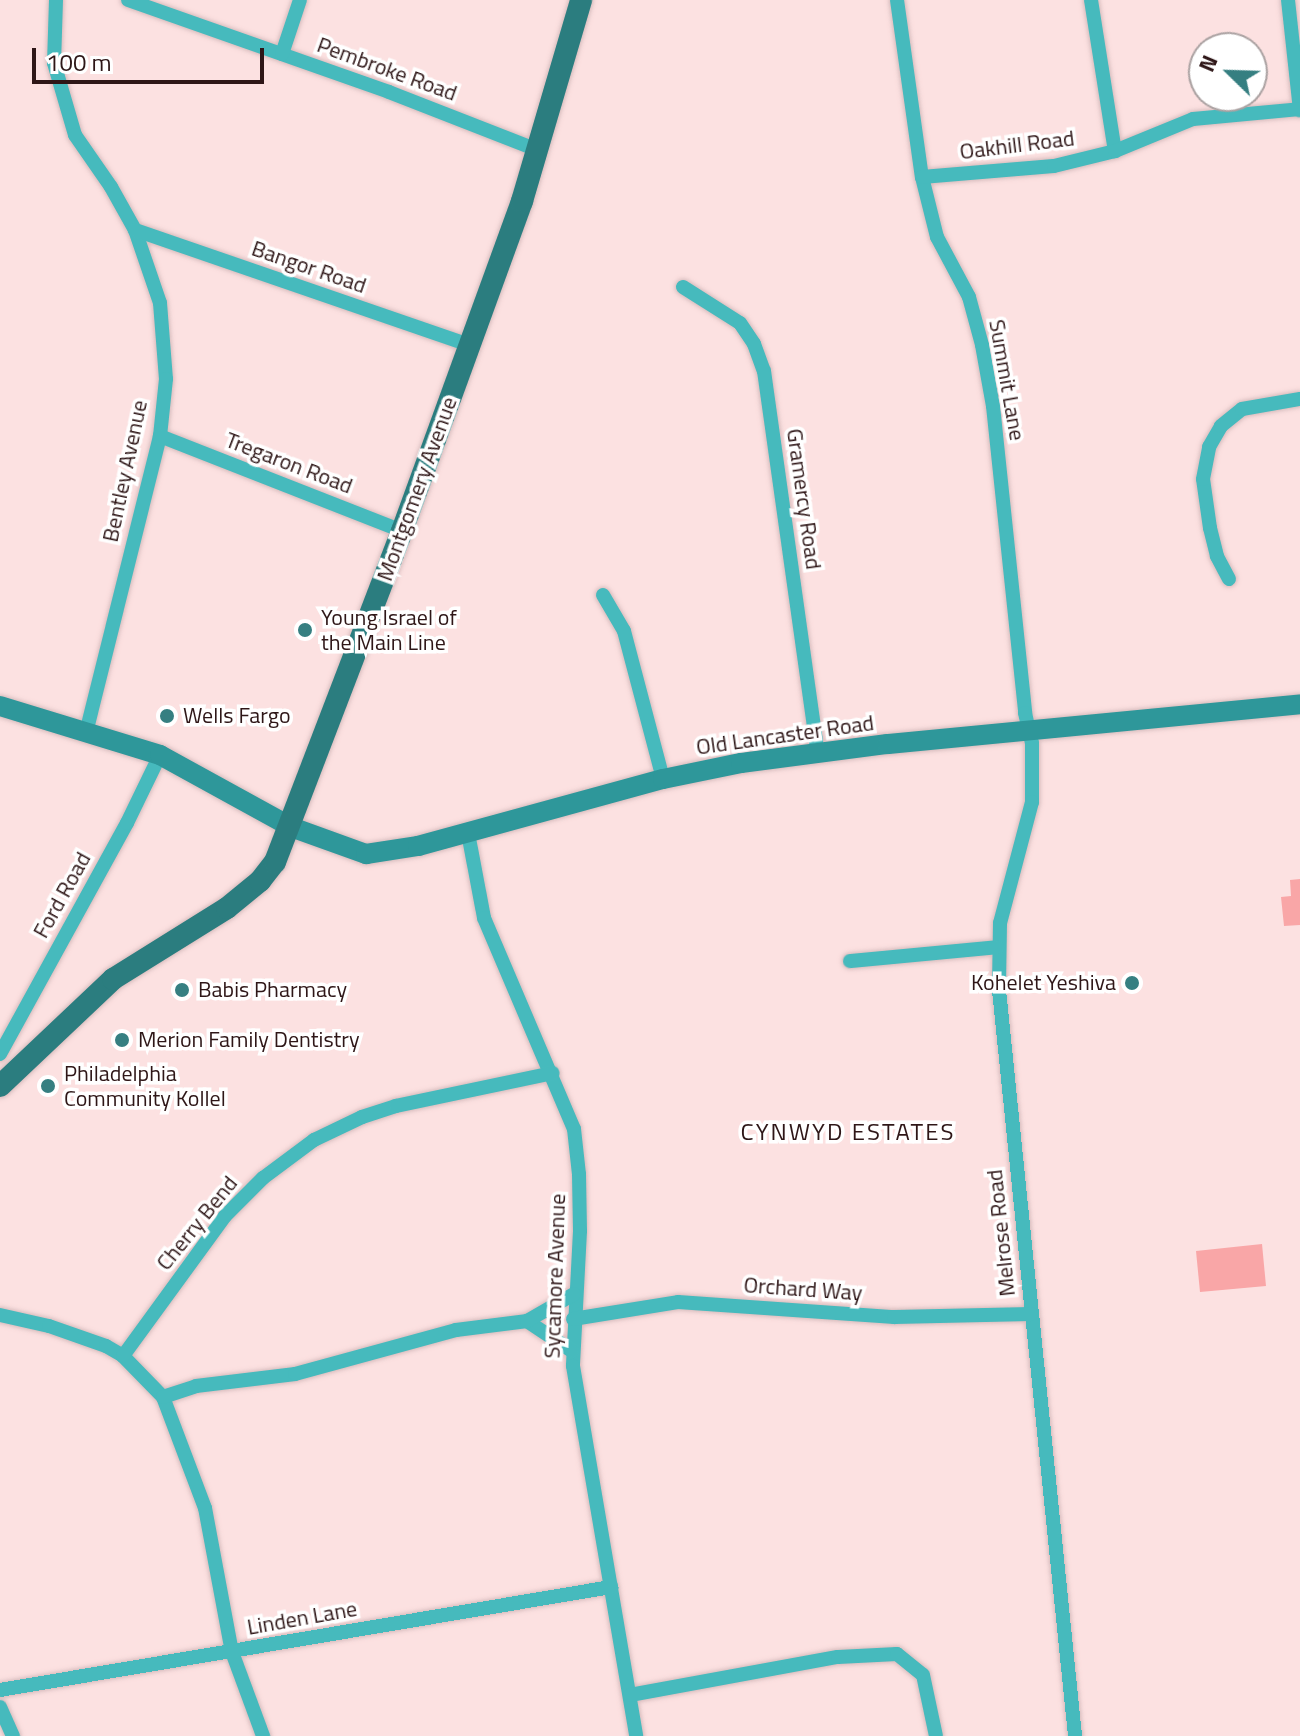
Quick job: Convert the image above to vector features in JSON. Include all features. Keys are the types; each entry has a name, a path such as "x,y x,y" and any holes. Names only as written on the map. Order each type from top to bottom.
{"main road":[{"name":"Montgomery Avenue","path":"3,1068 113,979 227,908 253,888 275,862 291,827 469,345 538,150 581,0"},
{"name":"Old Lancaster Road","path":"0,706 160,755 291,827 346,850 366,854 468,833 663,779 818,753 1300,704"}],"street":[{"name":"Bentley Avenue","path":"56,0 54,63 75,135 111,187 135,230 160,303 166,379 160,436 86,732"},
{"name":"Pembroke Road","path":"128,0 538,150"},
{"path":"282,54 300,0"},
{"name":"Summit Lane","path":"897,0 922,177 937,237 969,297 993,406 1028,730"},
{"path":"1091,0 1115,151"},
{"path":"1288,0 1300,110"},
{"name":"Oakhill Road","path":"922,177 1021,171 1115,151 1193,119 1300,110"},
{"name":"Bangor Road","path":"135,230 469,345"},
{"name":"Gramercy Road","path":"683,287 740,323 754,344 764,371 818,753"},
{"path":"1229,579 1217,556 1210,528 1203,479 1205,456 1221,426 1242,409 1300,399"},
{"name":"Tregaron Road","path":"160,436 402,531"},
{"path":"603,595 624,631 663,779"},
{"name":"Melrose Road","path":"1028,730 1032,743 1032,802 1020,857 1006,896 997,947 1075,1736"},
{"name":"Ford Road","path":"3,1068 160,755"},
{"name":"Sycamore Avenue","path":"468,833 484,918 571,1116 579,1174 572,1351 636,1736"},
{"path":"850,961 997,947"},
{"name":"Cherry Bend","path":"123,1356 225,1216 263,1178 314,1140 362,1117 396,1106 553,1073"},
{"path":"163,1397 196,1386 295,1374 456,1330 527,1321 574,1294"},
{"name":"Orchard Way","path":"573,1319 678,1302 894,1317 1031,1314"},
{"path":"0,1315 88,1338 123,1356 163,1397 205,1508 232,1652 263,1736"},
{"path":"527,1321 572,1351"},
{"name":"Linden Lane","path":"0,1690 611,1587"},
{"path":"630,1695 838,1657 897,1654 923,1675 936,1736"},
{"path":"0,1707 13,1736"}],"shaded area":[{"path":"1300,879 1300,925 1284,926 1281,897 1291,896 1290,880"},
{"path":"1262,1244 1266,1286 1200,1292 1196,1251"}],"place":[{"name":"Young Israel of the Main Line","path":"305,630"},
{"name":"Wells Fargo","path":"167,716"},
{"name":"Kohelet Yeshiva","path":"1132,983"},
{"name":"Babis Pharmacy","path":"182,990"},
{"name":"Merion Family Dentistry","path":"122,1040"},
{"name":"Philadelphia Community Kollel","path":"48,1086"}],"district":[{"name":"CYNWYD ESTATES","path":"848,1132"}]}
